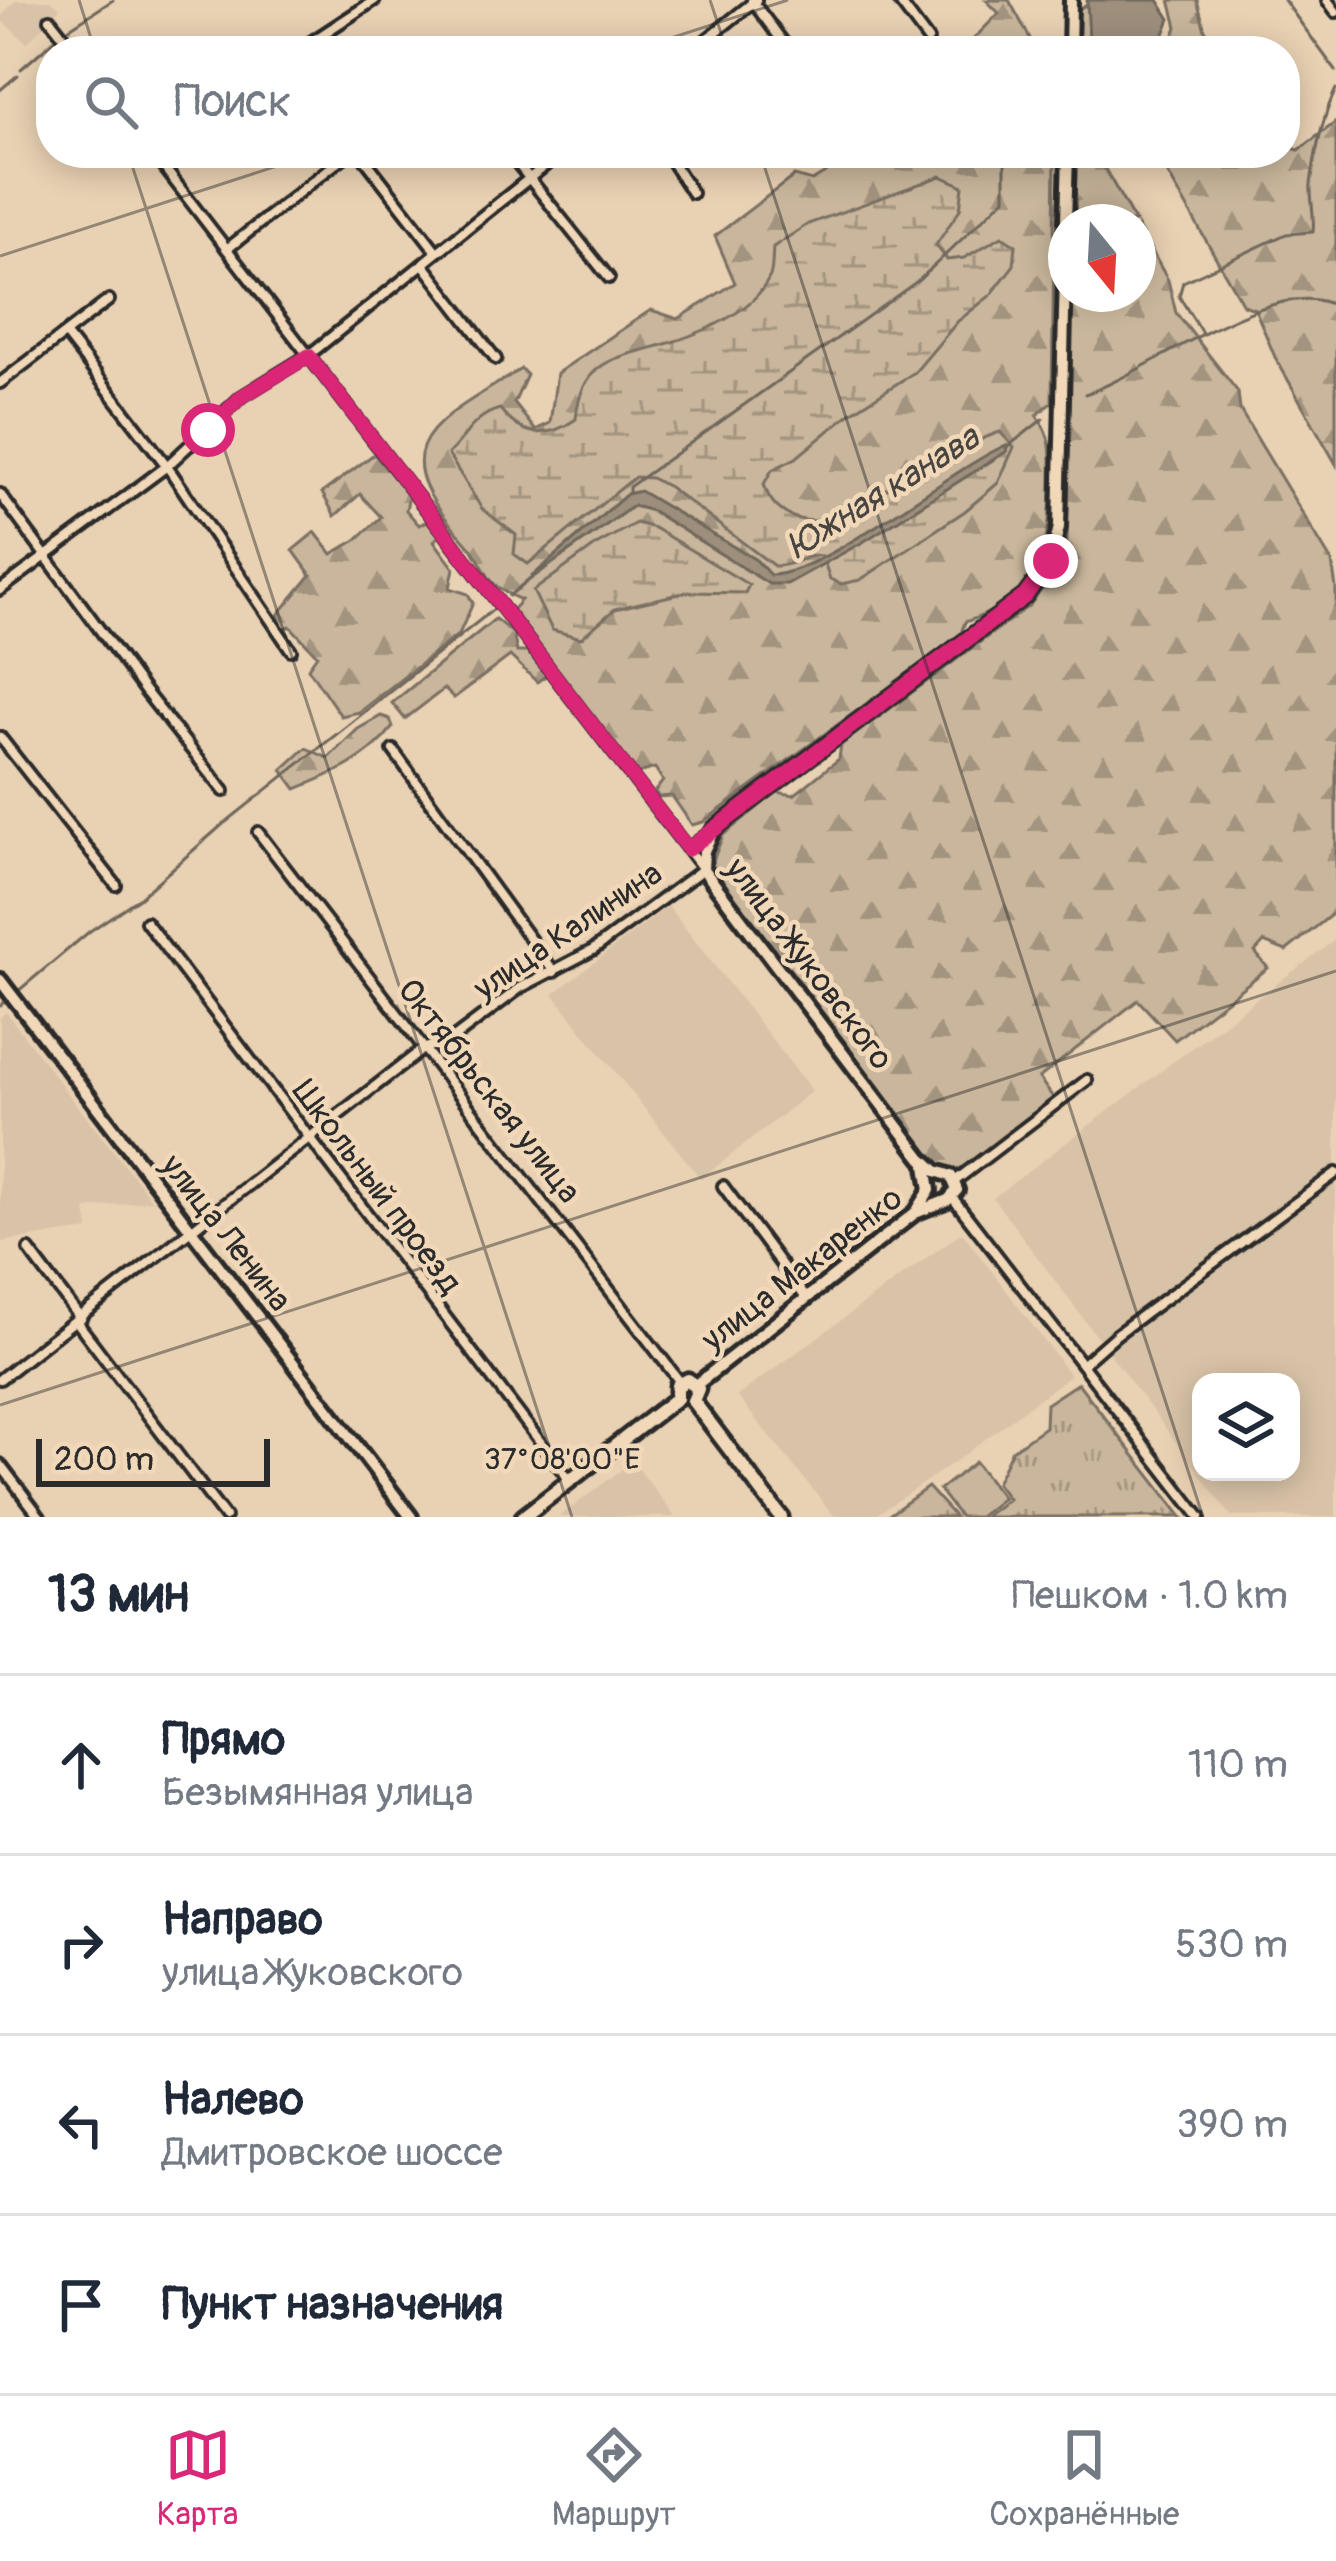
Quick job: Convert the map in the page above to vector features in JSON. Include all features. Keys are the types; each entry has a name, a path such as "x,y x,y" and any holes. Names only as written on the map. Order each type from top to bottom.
{"main road":[{"path":"676,1398 680,1382 688,1380 696,1385 694,1401"},
{"path":"523,1517 676,1398"},
{"path":"676,1398 684,1403 694,1401"},
{"path":"694,1401 781,1517"}],"street":[{"path":"320,36 375,0"},
{"path":"898,0 925,36"},
{"path":"1070,36 1071,0"},
{"path":"1327,0 1336,12"},
{"path":"710,36 753,1 779,36"},
{"path":"50,19 63,36"},
{"name":"улица Жуковского","path":"165,168 922,1158 956,1181"},
{"path":"227,249 330,168"},
{"path":"372,168 436,252"},
{"path":"521,168 609,278"},
{"path":"0,590 167,466 241,397 309,356 542,168"},
{"path":"675,168 692,193"},
{"path":"1067,204 1068,168"},
{"path":"423,264 496,358"},
{"path":"0,383 109,300"},
{"path":"688,849 1025,596 1051,561 1059,526 1064,312"},
{"path":"66,335 167,466 291,650"},
{"path":"0,494 224,791"},
{"path":"0,737 116,885"},
{"path":"393,750 554,972"},
{"path":"703,868 704,850 714,829"},
{"name":"Октябрьская улица","path":"258,832 680,1382"},
{"name":"улица Калинина","path":"0,1378 422,1049 454,1038 520,988 592,950 703,868"},
{"name":"Школьный проезд","path":"146,922 570,1480"},
{"name":"улица Ленина","path":"2,987 412,1517"},
{"path":"948,1199 956,1181 1087,1080"},
{"path":"922,1158 931,1186 948,1199 1084,1363 1200,1517"},
{"path":"1084,1363 1336,1172"},
{"path":"915,1213 943,1174"},
{"path":"724,1186 807,1299"},
{"name":"улица Макаренко","path":"696,1385 915,1213 948,1199"},
{"path":"29,1250 225,1517"},
{"path":"0,1464 40,1517"}],"shaded area":[{"path":"15,0 51,0 60,8 27,43 0,19"},
{"path":"1087,0 1158,0 1170,19 1163,36 1089,36"},
{"path":"1006,445 1007,451 787,584 769,584 652,511 633,506 521,586 627,494 640,491 756,560 770,575 793,571 852,541"},
{"path":"668,906 812,1091 701,1179 553,994"},
{"path":"1336,939 1336,1517 1232,1517 1205,1481 1300,1481 1300,1373 1192,1373 1192,1464 993,1198"},
{"path":"6,1012 152,1200 86,1209 89,1230 0,1242 0,1018"},
{"path":"962,1232 1070,1375 873,1517 835,1517 737,1396"},
{"path":"633,1461 675,1517 559,1517"}],"green space":[{"path":"986,0 1009,0 1029,36 977,36 999,13"},
{"path":"1170,0 1197,0 1210,36 1173,36 1177,27"},
{"path":"1085,5 1097,20 1101,36 1078,36 1079,9"},
{"path":"1336,122 1336,464 1275,357 1255,309 1243,305 1165,168 1300,168 1300,149"},
{"path":"834,168 1055,168 1054,204 1048,204 1052,402 1037,415 1051,456 1048,532 1035,571 1008,601 965,622 960,636 703,822 692,825 672,796 658,797 655,791 663,781 655,768 636,774 512,610 521,600 492,582 438,508 424,481 420,458 427,439 442,422 521,369 527,375 514,403 535,430 550,423 557,373 651,310 678,319 735,283 715,236 794,176 812,181"},
{"path":"1075,168 1104,168 1125,204 1074,204"},
{"path":"941,176 963,186 960,209 936,245 947,260 964,258 1002,236 1016,245 1014,265 915,372 849,414 796,458 772,470 764,484 769,497 787,514 823,520 1000,432 1014,447 998,483 965,511 860,580 841,584 830,579 822,556 774,566 651,478 635,477 528,564 514,554 516,535 482,509 448,454 477,422 500,409 526,430 545,432 566,426 576,419 586,383 606,363 697,333 752,300 770,276 773,247 808,224"},
{"path":"1156,259 1168,280 1176,313 1238,392 1240,410 1332,562 1336,588 1336,911 1286,951 1264,942 1255,952 1268,968 1175,1040 1138,1000 1039,1078 1054,1099 959,1176 928,1158 720,881 712,863 723,835 777,792 794,795 839,759 841,745 1030,605 1053,574 1071,569 1067,548 1072,312 1156,312"},
{"path":"374,454 409,495 406,510 419,525 433,518 443,532 434,541 454,568 450,588 468,594 473,603 459,634 359,712 341,716 308,668 317,655 290,626 283,629 278,615 311,575 293,550 315,532 332,554 381,517 360,494 335,516 322,493"},
{"path":"636,523 654,528 749,585 745,593 687,592 615,609 581,638 552,630 533,591"},
{"path":"495,619 513,633 517,652 527,652 548,674 537,682 510,656 454,698 444,689 405,719 392,703"},
{"path":"381,716 390,719 393,727 349,765 296,789 282,770 306,748 328,758 358,729"},
{"path":"1078,1383 1182,1517 984,1517 1008,1499 996,1483 1012,1450 1045,1427 1046,1404"},
{"path":"975,1462 1003,1498 979,1517 960,1517 939,1490"},
{"path":"928,1487 955,1517 886,1517"}],"waterway":[{"path":"68,29 113,0"},
{"path":"1284,0 1336,71"},
{"path":"21,69 36,56"},
{"path":"0,90 18,75"},
{"path":"1203,335 1179,296 1183,282 1286,234 1313,232 1313,172 1336,89"},
{"path":"629,493 629,487 919,280 1005,198 1005,168"},
{"name":"Южная канава","path":"1085,394 1248,313 1312,299 1336,307"},
{"name":"Южная канава","path":"1006,448 1043,419"},
{"name":"Южная канава","path":"509,596 522,585"},
{"name":"Южная канава","path":"17,992 494,609"},
{"name":"Южная канава","path":"0,1006 4,1002"}],"route":[{"path":"208,430 241,397 309,356 688,849 1025,596 1051,561"}]}
